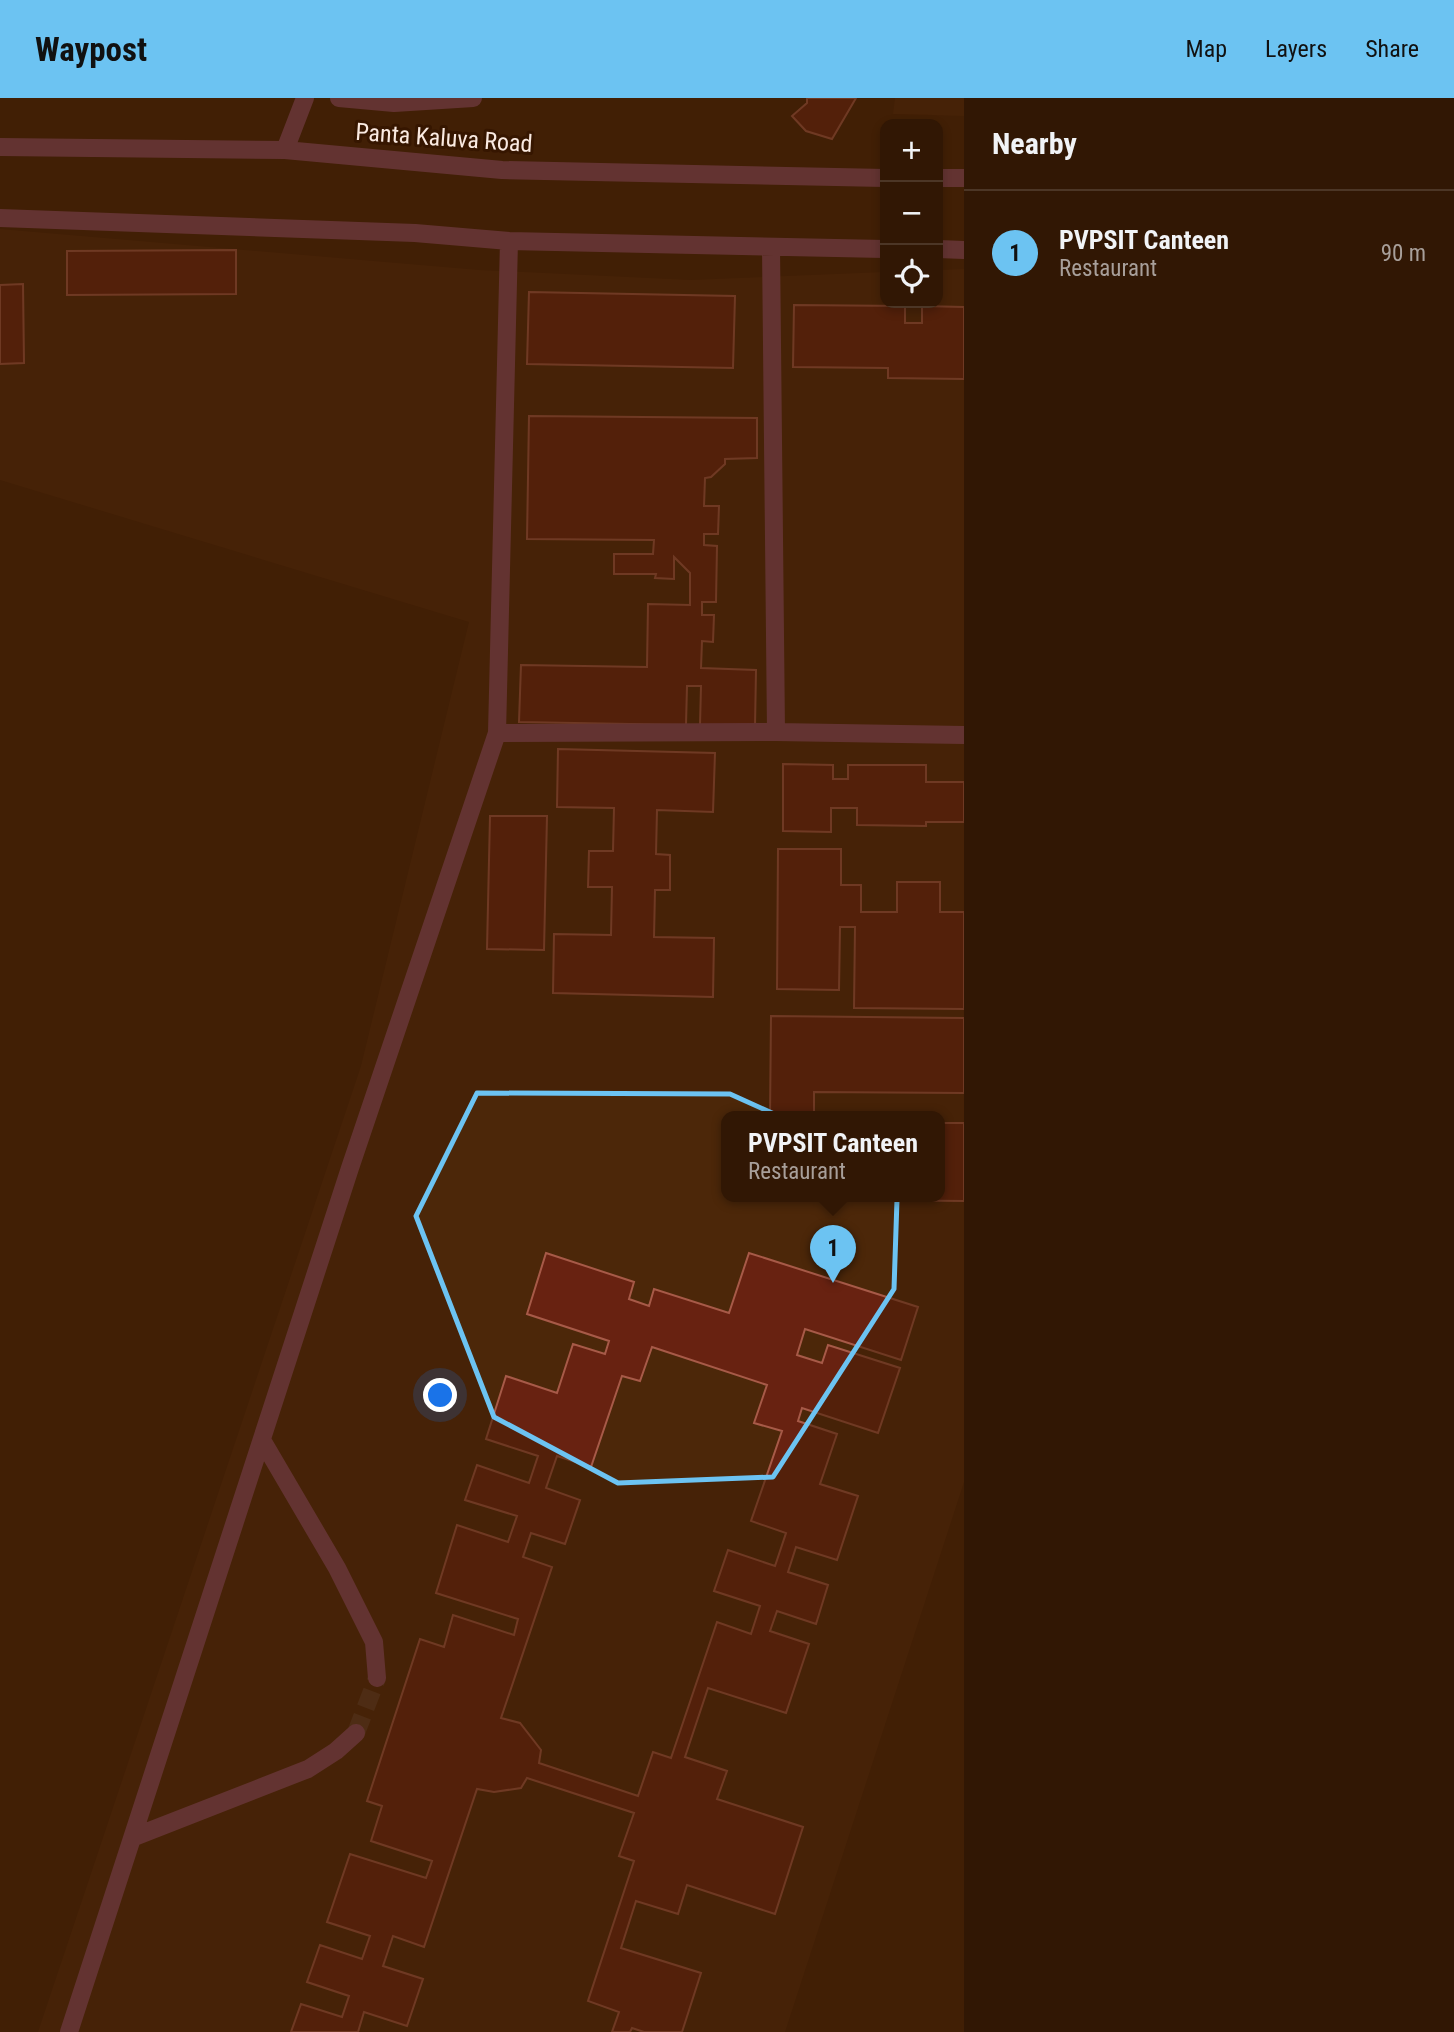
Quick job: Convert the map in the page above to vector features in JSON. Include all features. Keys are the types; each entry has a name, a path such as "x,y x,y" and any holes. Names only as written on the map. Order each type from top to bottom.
{"street":[{"path":"285,150 305,98"},
{"path":"339,98 394,103 473,98"},
{"name":"Panta Kaluva Road","path":"0,147 285,150 502,170 880,178"},
{"path":"943,178 964,178"},
{"path":"0,218 415,233 509,241 880,249"},
{"path":"69,2032 350,1168 497,733 509,241"},
{"path":"771,247 776,732"},
{"path":"943,249 964,250"},
{"path":"497,733 776,732 964,735"},
{"path":"262,1440 337,1568 374,1642 377,1678"},
{"path":"134,1836 308,1769 336,1751 356,1732"}],"highlighted area":[{"path":"477,1093 730,1094 898,1170 894,1289 773,1477 618,1483 494,1417 416,1216"}],"shaded area":[{"path":"895,98 964,98 964,116 893,114"},
{"path":"0,229 479,270 691,280 880,272 880,308 943,308 943,270 964,269 964,1482 785,2032 38,2032 361,1066 469,622 0,480"}],"building":[{"path":"807,98 856,98 832,139 806,131 792,116 807,103"},
{"path":"236,250 236,294 67,295 67,251"},
{"path":"23,284 24,363 0,364 0,285"},
{"path":"529,292 735,296 733,368 527,364"},
{"path":"794,305 905,308 905,323 922,323 922,308 964,307 964,379 888,378 888,368 793,367"},
{"path":"529,416 757,418 757,458 725,459 725,464 711,477 705,478 704,506 719,506 718,534 704,534 704,545 717,546 716,602 702,602 702,615 714,615 713,642 702,641 701,668 756,670 755,727 700,725 701,686 687,686 686,725 519,722 521,665 647,667 648,604 690,605 690,573 674,557 674,579 655,578 656,574 614,574 614,554 653,554 654,540 527,539"},
{"path":"558,749 715,753 713,812 657,810 656,854 670,855 670,890 655,890 654,937 714,938 713,997 553,993 554,934 611,935 612,887 588,887 589,851 613,851 614,808 557,807"},
{"path":"783,764 833,765 833,779 848,779 848,765 926,765 926,782 964,782 964,822 926,822 926,826 857,825 857,808 831,808 831,832 783,831"},
{"path":"490,816 547,816 544,950 487,949"},
{"path":"778,849 841,849 841,885 861,885 861,912 897,912 897,882 940,882 940,912 964,912 964,1009 854,1008 855,927 840,927 839,990 777,989"},
{"path":"771,1016 964,1018 964,1093 814,1092 814,1111 770,1111"},
{"path":"945,1123 964,1123 964,1201 945,1201"},
{"path":"546,1253 634,1282 629,1299 649,1306 654,1289 729,1313 749,1253 918,1307 901,1360 805,1329 797,1355 822,1363 828,1345 900,1368 878,1433 802,1408 798,1421 837,1434 820,1484 858,1496 837,1560 796,1547 788,1572 828,1585 816,1624 777,1611 770,1631 809,1644 786,1713 708,1688 685,1757 727,1771 717,1799 803,1827 775,1914 687,1885 678,1914 636,1901 621,1948 701,1973 682,2032 644,2032 632,2028 630,2032 612,2032 619,2012 588,2001 634,1861 619,1856 634,1813 527,1778 521,1788 494,1792 477,1789 424,1947 393,1936 383,1966 423,1979 407,2026 364,2012 358,2032 291,2032 301,2004 342,2017 349,1996 307,1982 320,1945 362,1959 370,1936 327,1922 350,1854 426,1878 432,1861 371,1841 382,1806 367,1801 420,1639 444,1647 453,1615 514,1635 518,1619 436,1593 457,1525 508,1542 517,1516 465,1500 477,1465 529,1483 538,1456 486,1439 506,1376 557,1393 573,1344 605,1354 609,1341 527,1314","holes":["652,1347 767,1385 754,1423 782,1431 751,1521 786,1533 775,1566 728,1550 714,1591 760,1606 751,1634 717,1622 671,1758 653,1752 638,1796 539,1763 541,1750 520,1723 501,1718 552,1567 523,1557 531,1533 565,1544 580,1500 546,1488 557,1456 591,1467 622,1376 640,1381"]}],"tunnel":[{"path":"356,1733 377,1678"}],"place":[{"name":"PVPSIT Canteen","path":"833,1283"}]}
